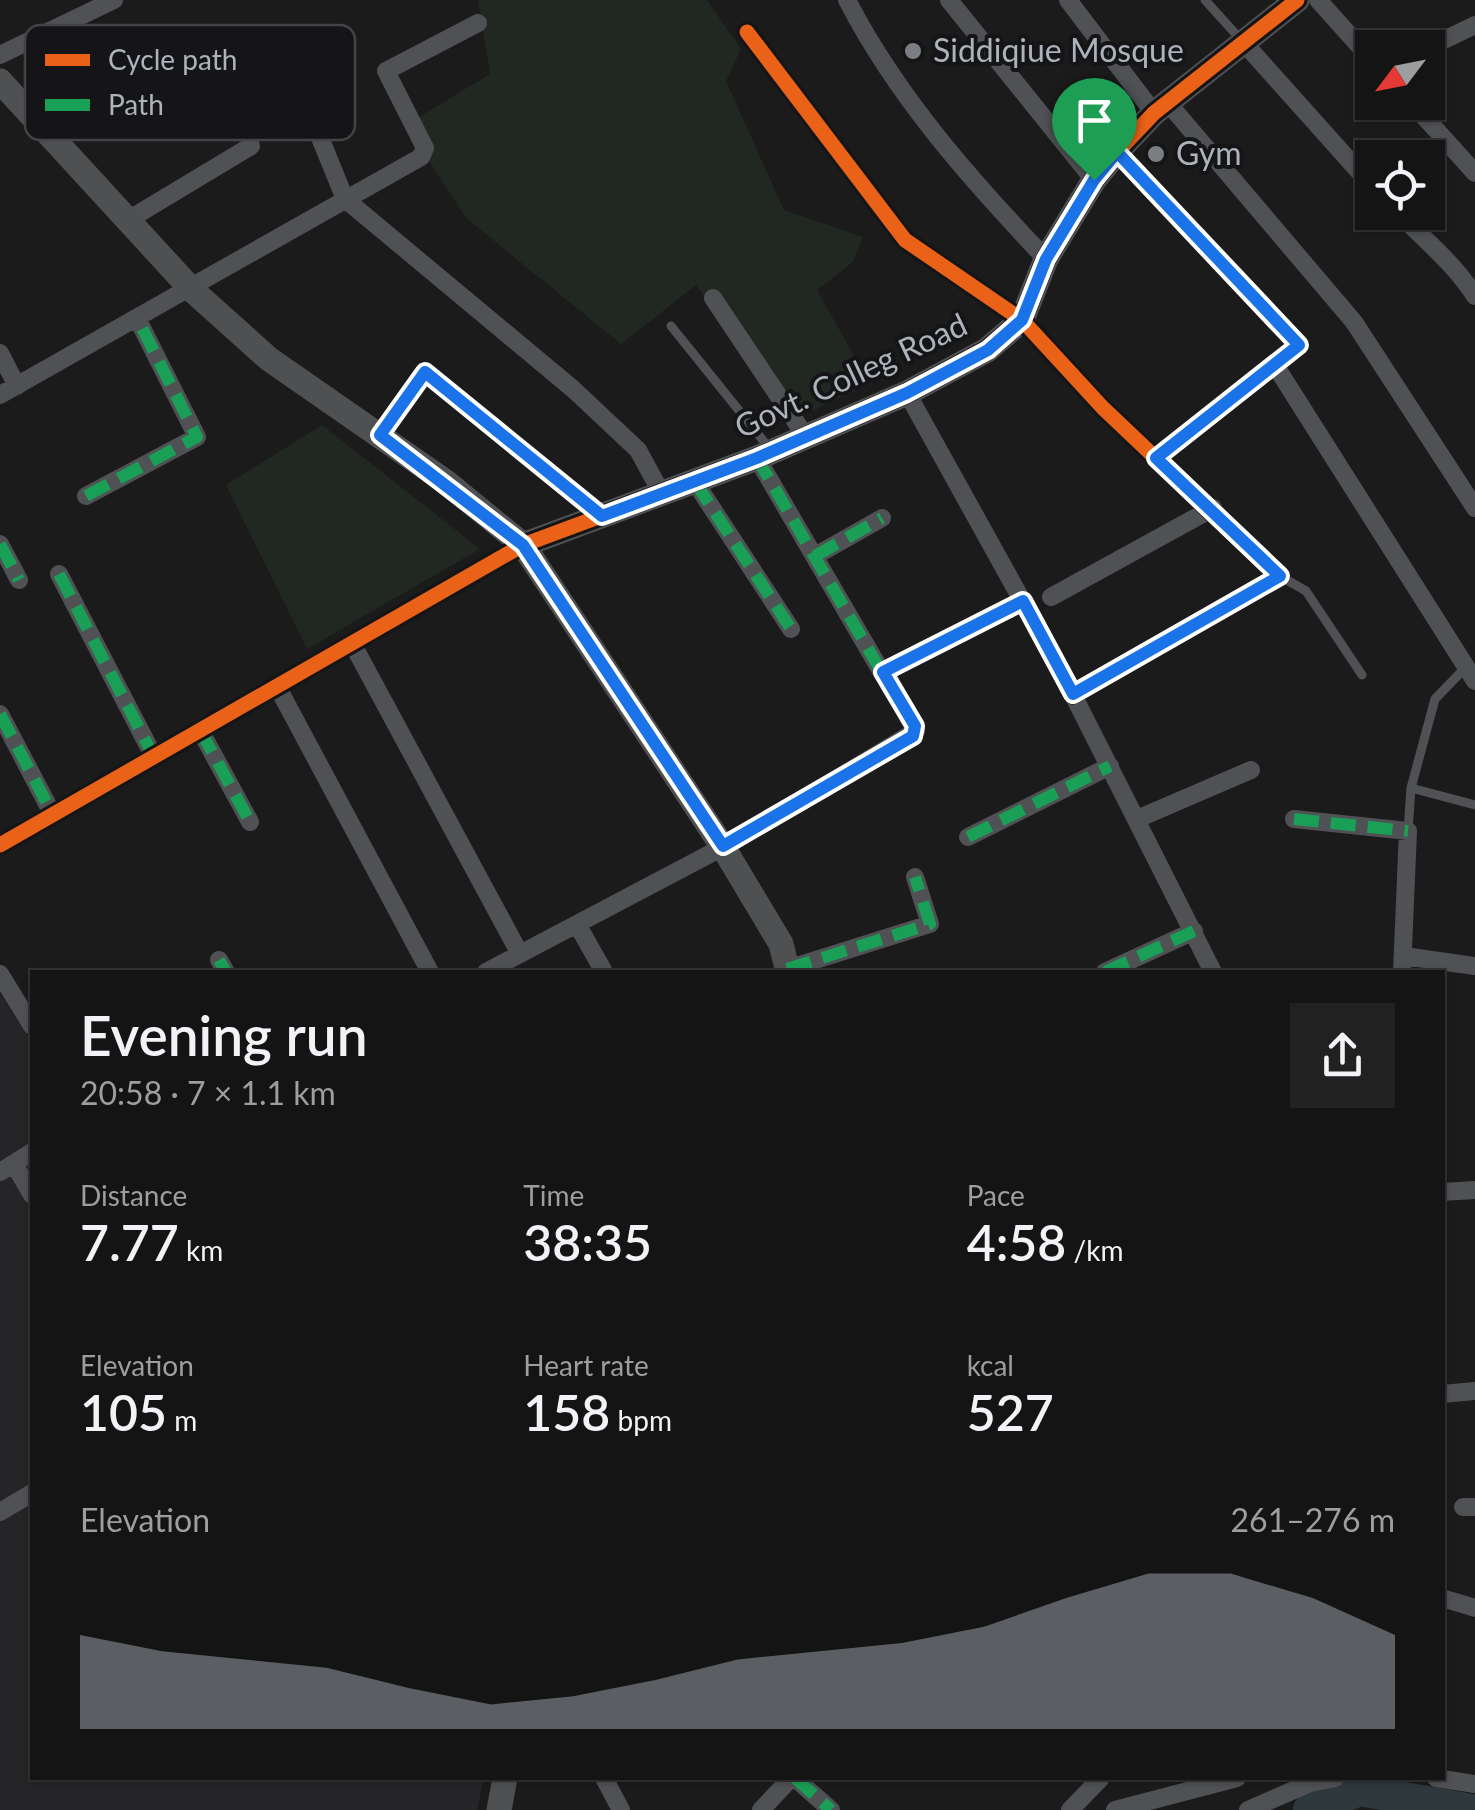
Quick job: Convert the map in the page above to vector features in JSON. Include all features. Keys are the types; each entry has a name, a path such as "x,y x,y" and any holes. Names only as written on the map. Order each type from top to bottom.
{"main road":[{"name":"Govt. Colleg Road","path":"523,545 765,455 907,393 988,350 1022,320 1046,259 1094,180 1117,152 1161,108 1297,0"},
{"path":"0,81 25,108"},
{"path":"54,140 192,290 269,359 380,435 523,545 723,846 781,944 788,970"},
{"path":"498,1810 505,1780"}],"street":[{"path":"61,25 112,0"},
{"path":"846,0 870,45 975,184 1046,259"},
{"path":"949,0 1094,180"},
{"path":"1068,0 1354,322 1475,508"},
{"path":"1318,0 1355,41"},
{"path":"0,354 8,391 192,290 425,153 386,75 388,68 478,22"},
{"path":"1445,40 1475,25"},
{"path":"747,32 905,240 1022,320 1156,458 1213,508 1280,576 1073,694"},
{"path":"0,55 25,43"},
{"path":"1244,43 1355,167"},
{"path":"1427,120 1475,173"},
{"path":"321,140 345,199 586,401 638,450 662,494"},
{"path":"128,220 252,146"},
{"path":"1117,152 1299,345 1156,458"},
{"path":"1415,230 1434,250 1454,263 1475,296"},
{"path":"713,298 806,436"},
{"path":"86,496 197,437 138,320"},
{"path":"1274,365 1470,675"},
{"path":"907,393 1073,694 1212,970"},
{"path":"490,970 723,846 913,736 915,726 815,556 765,455"},
{"path":"695,482 791,629"},
{"path":"1051,597 1213,508"},
{"path":"815,556 882,518"},
{"path":"0,544 19,580"},
{"path":"0,845 523,545"},
{"path":"58,574 154,757"},
{"path":"883,672 1023,601"},
{"path":"352,643 520,954"},
{"path":"277,686 429,970"},
{"path":"0,714 53,815"},
{"path":"200,730 250,822"},
{"path":"968,837 1110,766"},
{"path":"1137,819 1251,770"},
{"path":"1294,819 1408,832 1403,964 1475,966"},
{"path":"788,970 930,924 915,877"},
{"path":"576,924 603,970"},
{"path":"1109,970 1194,932"},
{"path":"0,974 30,1023"},
{"path":"30,1153 7,1168 30,1193"},
{"path":"1445,1192 1475,1190"},
{"path":"1445,1394 1475,1391"},
{"path":"0,1512 30,1494"},
{"path":"1445,1599 1475,1608"},
{"path":"1445,1779 1475,1784"},
{"path":"605,1780 620,1810"},
{"path":"761,1810 791,1780"},
{"path":"795,1780 831,1810"},
{"path":"1076,1809 1099,1780"},
{"path":"1248,1810 1330,1780"},
{"path":"1116,1810 1193,1782"}],"lane":[{"path":"1205,0 1244,43"},
{"path":"671,326 765,455"},
{"path":"380,435 425,372 602,516"},
{"path":"1280,576 1306,591 1362,675"},
{"path":"1408,832 1412,788 1435,698 1470,675"},
{"path":"1412,788 1475,804"}],"shaded area":[{"path":"478,0 707,0 741,49 726,81 784,210 863,237 853,262 817,290 870,384 792,420 696,285 621,344 466,218 406,125 490,74"},
{"path":"322,425 480,549 307,649 226,485"},
{"path":"0,994 30,1039 30,1780 484,1780 477,1810 0,1810"}],"waterway":[{"path":"1309,1810 1360,1790 1472,1810"}],"marked path":[{"path":"86,496 197,437 138,320"},
{"path":"723,847 916,731 757,458"},
{"path":"695,482 791,629"},
{"path":"815,556 882,518"},
{"path":"0,544 19,580"},
{"path":"59,574 154,757"},
{"path":"883,671 1023,601"},
{"path":"0,714 53,815"},
{"path":"200,730 250,822"},
{"path":"968,837 1110,766"},
{"path":"1294,819 1408,831"},
{"path":"787,969 930,924 915,877"},
{"path":"1109,970 1194,931"},
{"path":"219,960 225,970"},
{"path":"797,1780 831,1810"}],"cycle path":[{"path":"0,845 523,545 757,458 907,393 987,350 1022,320 1046,259 1094,180 1117,152 1154,113 1297,0"},
{"path":"747,32 905,240 1022,320 1103,408 1280,576 1073,694"}],"place":[{"name":"Siddiqiue Mosque","path":"913,51"},
{"name":"Gym","path":"1156,154"}],"route":[{"path":"1117,152 1299,345 1156,458 1213,508 1280,576 1073,694 1023,601 883,672 915,726 913,736 723,846 523,545 380,435 425,372 602,516 757,458 907,393 988,350 1022,320 1046,259 1094,180 1117,152"}]}
